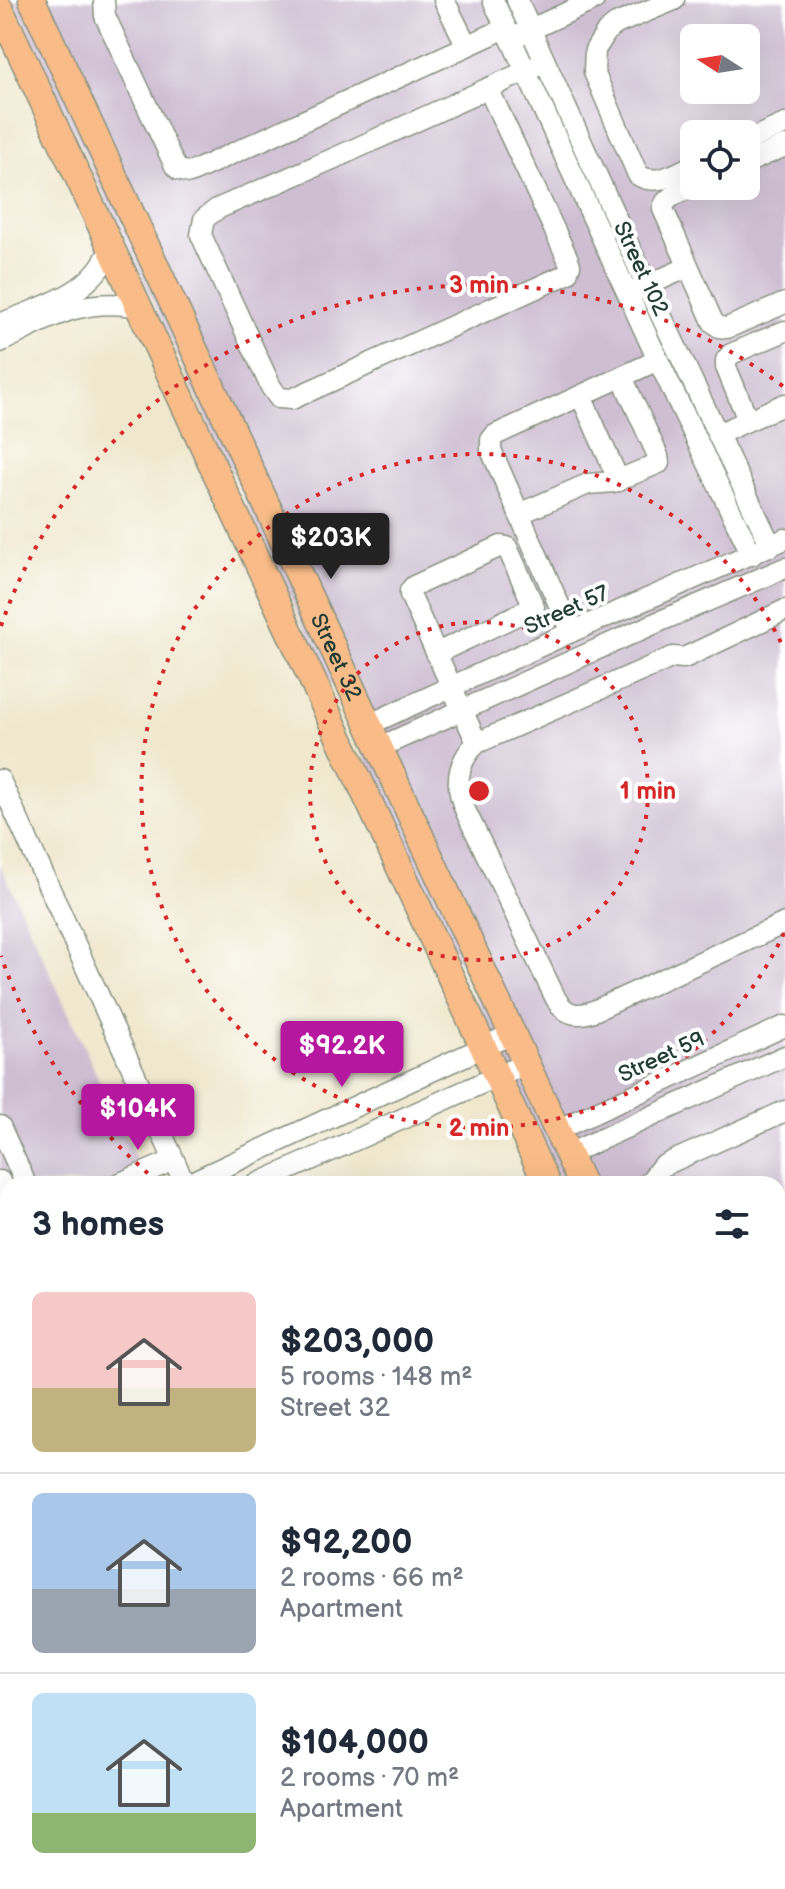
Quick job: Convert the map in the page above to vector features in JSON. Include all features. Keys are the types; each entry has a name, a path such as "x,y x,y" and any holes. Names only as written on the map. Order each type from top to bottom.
{"main road":[{"name":"Street 32","path":"32,0 578,1176"},
{"name":"Street 32","path":"0,9 543,1176"},
{"path":"343,750 373,736"}],"street":[{"path":"104,0 105,16 175,166 184,173 195,172 466,44 502,20 522,1"},
{"path":"444,0 466,44"},
{"path":"502,20 531,29 594,0"},
{"path":"674,0 616,24 607,31 595,50 594,72 638,175 657,181 680,171"},
{"name":"Street 102","path":"522,1 545,62 769,547"},
{"name":"Street 102","path":"502,20 658,360 769,547"},
{"path":"488,88 568,259 567,274 292,399 279,398 271,387 201,235 204,219 217,209 545,62"},
{"path":"760,135 785,124"},
{"path":"760,157 785,146"},
{"path":"680,193 663,205 664,213 713,322 719,327 731,327 785,303"},
{"path":"0,324 81,289 104,266 110,249"},
{"path":"628,294 688,267"},
{"path":"0,342 87,304 136,306"},
{"path":"748,420 726,367 726,360 731,354 785,331"},
{"path":"571,632 490,447 492,437 658,360"},
{"path":"519,514 588,484 619,481 656,466 660,460 622,377"},
{"path":"581,396 619,481"},
{"path":"718,434 785,404"},
{"path":"437,653 534,607 506,546 411,589 410,595 477,743"},
{"name":"Street 57","path":"373,736 453,688 571,632 769,547"},
{"path":"373,736 463,710 785,568"},
{"path":"650,600 673,657"},
{"path":"785,610 684,658 673,657 477,743 468,752 458,775 460,800 556,999 568,1013 577,1015 596,1010 785,923"},
{"path":"0,780 182,1176"},
{"name":"Street 59","path":"563,1142 785,1026"},
{"path":"203,1176 514,1033"},
{"path":"563,1142 785,1056"},
{"path":"275,1176 527,1063"},
{"path":"654,1176 661,1167 671,1162 785,1111"},
{"path":"0,1126 22,1176"},
{"path":"137,1176 174,1160"}],"shaded area":[{"path":"13,0 785,0 785,1176 558,1176"},
{"path":"0,864 143,1176 0,1176"}]}
